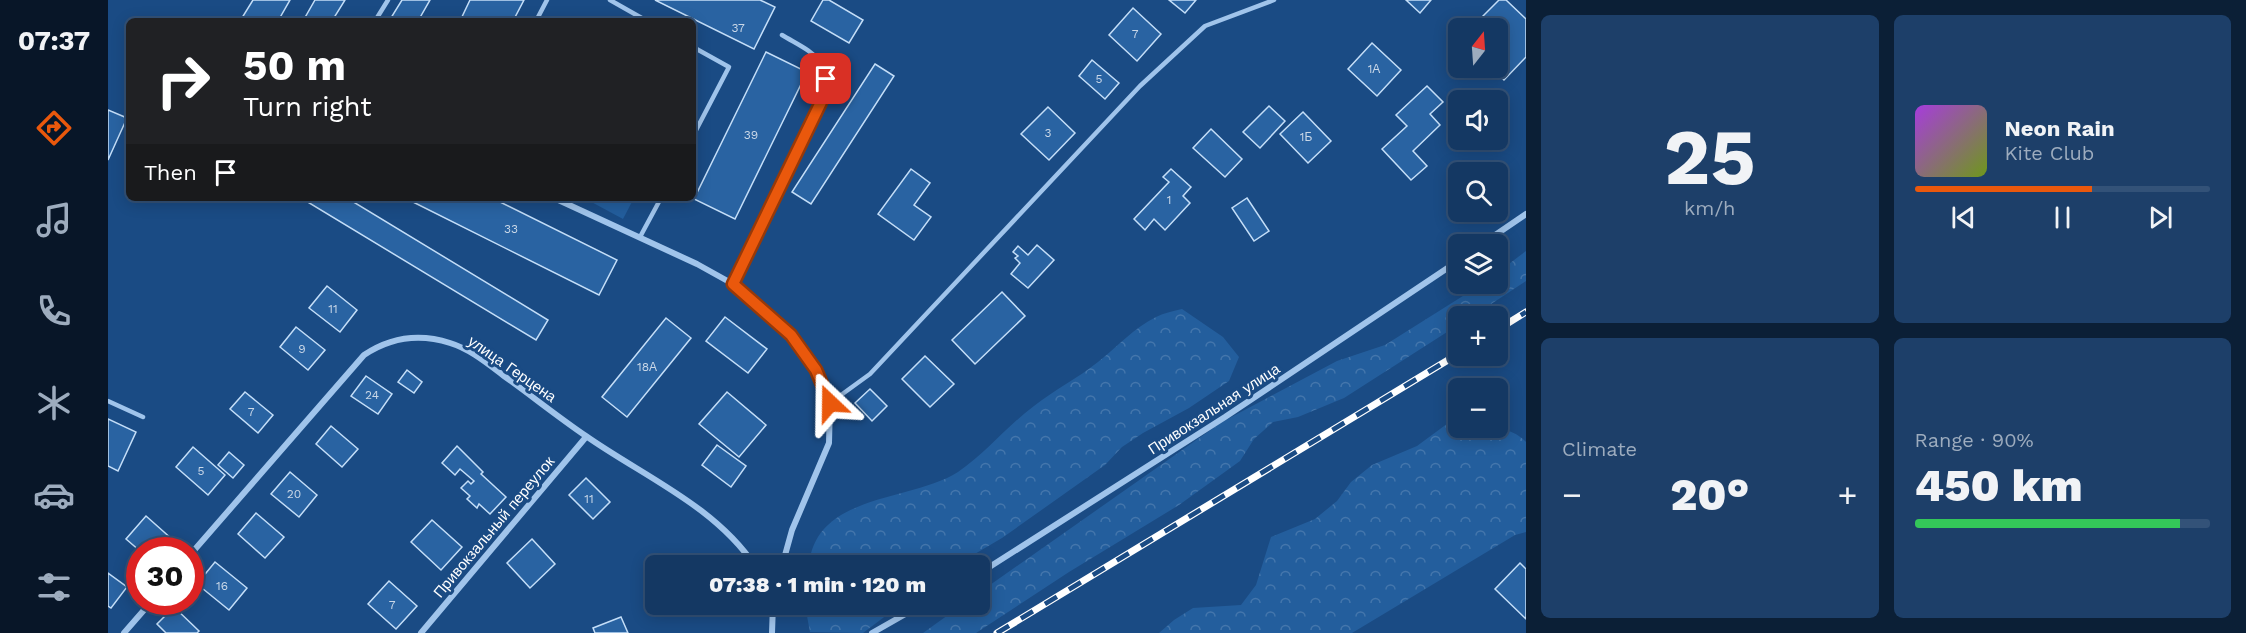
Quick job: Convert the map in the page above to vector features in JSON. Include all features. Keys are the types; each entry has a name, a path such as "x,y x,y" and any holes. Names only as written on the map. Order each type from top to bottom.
{"street":[{"path":"561,201 698,264 733,284 791,335 816,370 830,403 829,443 792,530 785,555"},
{"path":"1497,234 1526,214"},
{"name":"Привокзальная улица","path":"990,567 1225,417 1448,268"},
{"name":"улица Герцена","path":"204,539 364,355 380,344 398,339 430,337 453,344 477,356 586,437 704,513 743,547 748,555"},
{"name":"Привокзальный переулок","path":"421,633 586,437"},
{"path":"124,633 140,615"},
{"path":"772,633 773,615"},
{"path":"872,633 904,615"}],"lane":[{"path":"377,18 388,0"},
{"path":"538,18 547,0"},
{"path":"609,0 642,18"},
{"path":"830,403 870,375 1140,86 1206,26 1274,0"},
{"path":"733,284 824,96 826,79 823,65 811,52 782,35"},
{"path":"696,49 729,67 696,130"},
{"path":"640,237 659,201"},
{"path":"108,401 143,417"}],"green space":[{"path":"590,201 632,201 623,219"},
{"path":"1526,251 1526,281 1508,293 1508,265"},
{"path":"1466,294 1506,294 1488,306 1448,306 1448,331 1344,398 1298,417 1273,422 1254,439 1240,461 1179,505 1069,572 976,633 923,633 948,615 990,615 990,585 1222,422 1337,361 1385,345"},
{"path":"1182,309 1223,337 1239,357 1229,381 1189,408 1122,447 1105,465 1002,538 973,555 812,555 815,542 829,524 847,512 868,503 938,482 958,472 1024,414 1090,368 1148,321"},
{"path":"1448,423 1448,438 1508,438 1508,431 1519,436 1526,442 1526,532 1515,535 1352,633 1159,633 1193,608 1241,605 1256,585 1271,537 1315,519 1337,501 1351,482 1372,465 1417,446"},
{"path":"807,615 887,615 863,633 810,632"}],"building":[{"path":"253,0 290,0 280,18 242,18"},
{"path":"315,0 345,0 334,18 305,18"},
{"path":"402,0 430,0 420,18 391,18"},
{"path":"470,0 524,0 515,18 461,18"},
{"path":"655,0 760,0 775,7 754,49 696,20 696,18 691,18"},
{"path":"823,0 829,0 863,20 849,43 811,21"},
{"path":"1169,0 1196,0 1185,13"},
{"path":"1406,0 1431,0 1420,13"},
{"path":"1499,0 1506,0 1526,19 1526,57 1508,76 1508,18 1481,18"},
{"path":"1133,8 1161,34 1137,61 1109,35"},
{"path":"1372,43 1401,70 1377,96 1348,69"},
{"path":"766,52 807,72 735,219 696,200 696,195"},
{"path":"1092,60 1119,83 1105,99 1079,76"},
{"path":"875,64 894,76 811,204 792,192"},
{"path":"1427,86 1443,102 1430,114 1440,125 1413,151 1427,166 1411,180 1382,149 1407,126 1396,115"},
{"path":"1269,106 1285,121 1260,148 1243,132"},
{"path":"1048,107 1075,133 1049,160 1021,134"},
{"path":"108,110 126,118 126,120 108,160"},
{"path":"1303,112 1331,141 1308,163 1280,134"},
{"path":"1211,129 1242,159 1225,177 1193,148"},
{"path":"911,169 930,183 914,205 931,217 914,240 878,214"},
{"path":"1171,169 1191,187 1183,196 1190,203 1165,230 1154,219 1145,230 1134,219 1169,182 1163,177"},
{"path":"1247,198 1269,231 1254,241 1232,208"},
{"path":"306,201 352,201 548,320 536,340"},
{"path":"411,201 498,201 617,260 599,295"},
{"path":"1037,245 1054,260 1028,288 1011,274 1020,263 1015,258 1018,256 1013,252 1018,246 1028,255"},
{"path":"327,286 357,310 340,332 309,308"},
{"path":"1002,292 1025,316 975,364 952,340"},
{"path":"725,317 767,349 748,373 706,341"},
{"path":"666,318 691,338 627,417 602,397"},
{"path":"296,327 325,350 308,370 280,347"},
{"path":"925,356 954,384 930,407 902,379"},
{"path":"407,370 422,382 414,393 398,382"},
{"path":"366,376 392,394 378,414 351,396"},
{"path":"870,389 887,406 872,421 855,403"},
{"path":"245,392 273,415 258,433 230,409"},
{"path":"727,392 766,425 739,457 699,424"},
{"path":"108,419 136,432 118,471 108,466"},
{"path":"331,426 358,449 342,467 316,444"},
{"path":"717,445 746,466 731,487 702,465"},
{"path":"457,446 483,472 481,474 506,497 490,514 479,504 477,508 467,499 470,496 461,488 468,481 471,484 474,481 460,469 455,475 442,463"},
{"path":"193,447 225,475 208,495 176,467"},
{"path":"229,452 244,465 233,478 218,465"},
{"path":"290,472 317,495 299,517 271,494"},
{"path":"586,478 610,502 593,519 569,495"},
{"path":"256,513 284,537 265,558 238,534"},
{"path":"146,516 170,537 128,537"},
{"path":"432,520 462,547 441,570 411,542"},
{"path":"532,539 555,564 530,588 507,563"},
{"path":"215,562 247,588 229,610 204,590 204,575"},
{"path":"1520,563 1526,569 1526,619 1495,589"},
{"path":"108,573 126,588 111,608 108,606"},
{"path":"389,581 417,606 396,629 368,604"},
{"path":"166,615 182,615 199,631 197,633 166,633 157,624"},
{"path":"621,617 628,633 595,633 593,628"}],"railway":[{"path":"1508,323 1526,312"},
{"path":"997,633 1448,360"}],"route":[{"path":"826,79 824,96 733,284 791,335 816,370 830,403"}]}
